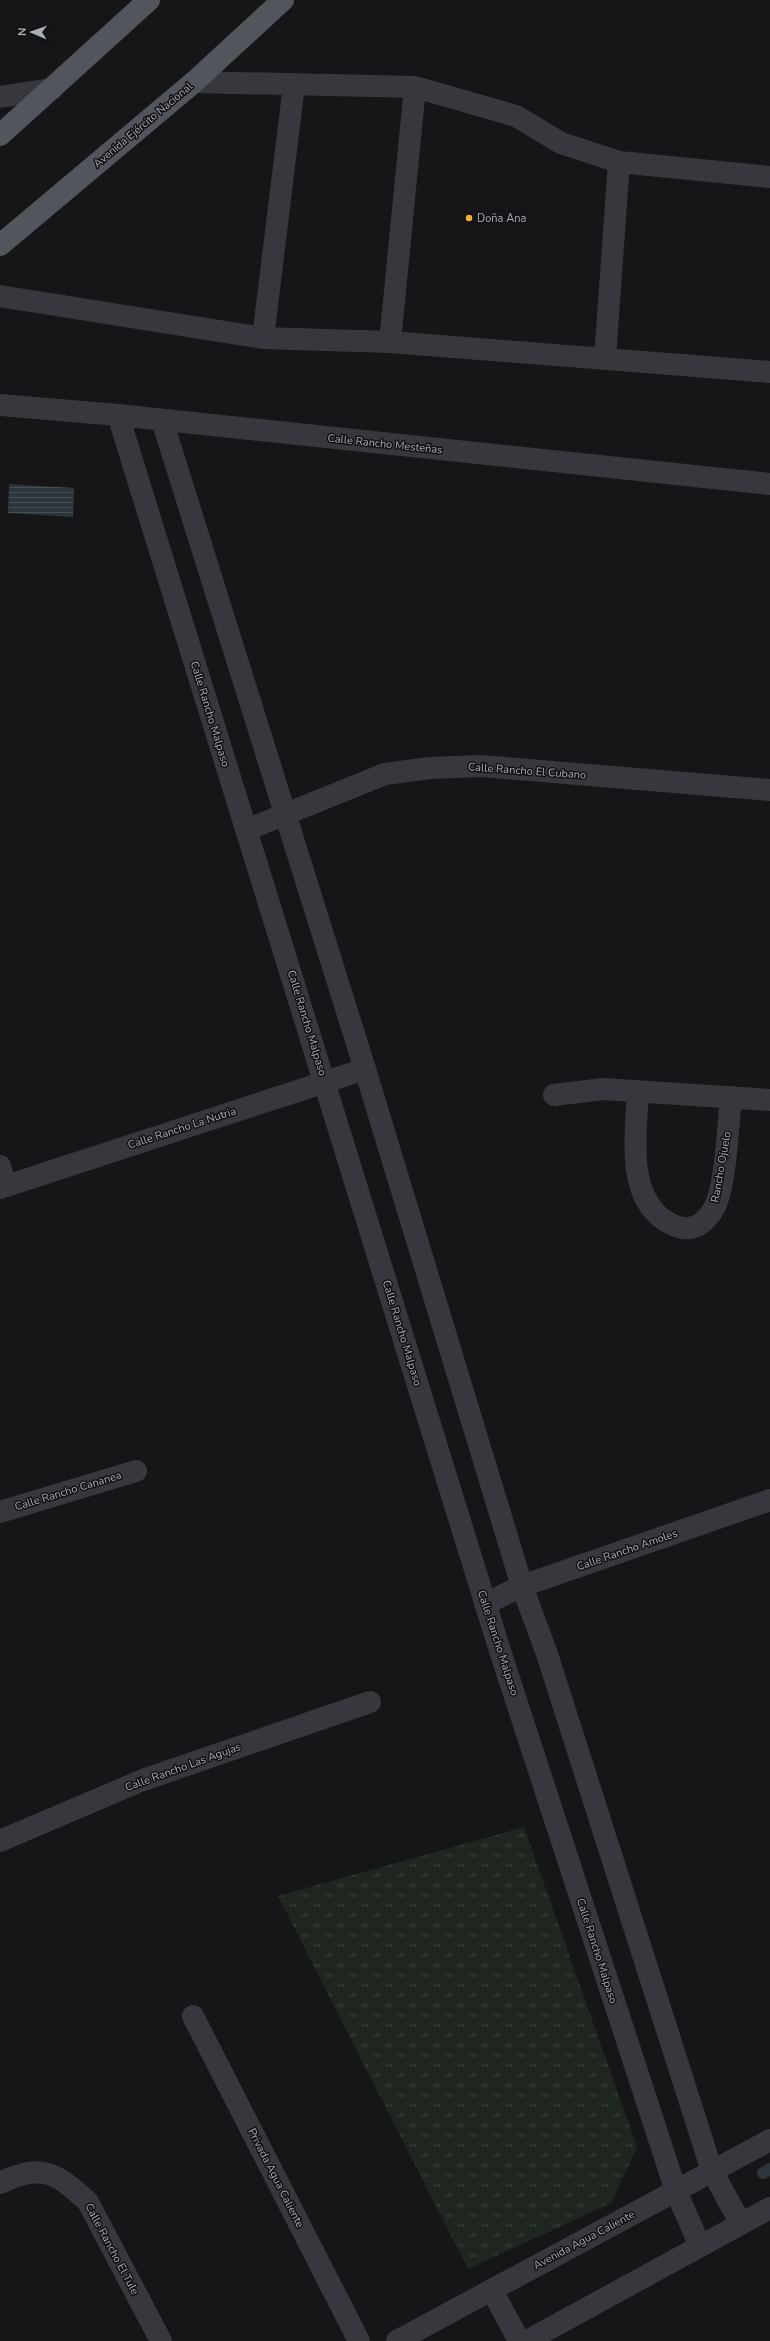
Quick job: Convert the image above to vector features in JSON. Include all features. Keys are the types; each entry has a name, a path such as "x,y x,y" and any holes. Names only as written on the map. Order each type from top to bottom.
{"main road":[{"path":"0,135 32,108 149,0"},
{"name":"Avenida Ejército Nacional","path":"0,246 194,82 283,0"},
{"path":"0,147 32,108"}],"street":[{"path":"194,82 415,86 516,116 562,143 619,162 770,177"},
{"path":"263,338 294,84"},
{"path":"390,342 415,86"},
{"path":"0,97 52,89"},
{"path":"605,358 619,162"},
{"path":"0,296 263,338 390,342 770,372"},
{"name":"Calle Rancho Mesteñas","path":"0,405 118,415 770,484"},
{"name":"Calle Rancho Malpaso","path":"118,415 325,1081 485,1604 676,2191 700,2246"},
{"path":"162,420 365,1069 522,1586 550,1661 712,2171 741,2224"},
{"name":"Calle Rancho El Cubano","path":"246,830 385,774 430,768 481,766 770,790"},
{"name":"Calle Rancho La Nutria","path":"2,1180 365,1069"},
{"path":"554,1095 603,1089 770,1100"},
{"name":"Rancho Ojuelo","path":"638,1092 635,1145 636,1165 647,1202 658,1215 675,1227 686,1229 696,1226 706,1220 715,1206 726,1152 731,1097"},
{"name":"Calle Rancho Cananea","path":"0,1512 136,1470"},
{"name":"Calle Rancho Amoles","path":"485,1604 522,1586 770,1500"},
{"name":"Calle Rancho Las Agujas","path":"0,1841 143,1780 370,1702"},
{"name":"Privada Agua Caliente","path":"193,2016 360,2341"},
{"name":"Avenida Agua Caliente","path":"397,2341 423,2335 492,2290 770,2140"},
{"name":"Calle Rancho El Tule","path":"0,2183 17,2174 38,2171 58,2177 71,2186 88,2202 161,2341"},
{"path":"527,2341 770,2208"},
{"path":"492,2290 519,2341"}],"green space":[{"path":"524,1827 637,2147 611,2203 468,2269 278,1896"}],"shaded area":[{"path":"9,484 74,488 73,517 8,513"}],"waterway":[{"path":"763,2173 770,2169"}],"place":[{"name":"Doña Ana","path":"469,218"}]}
